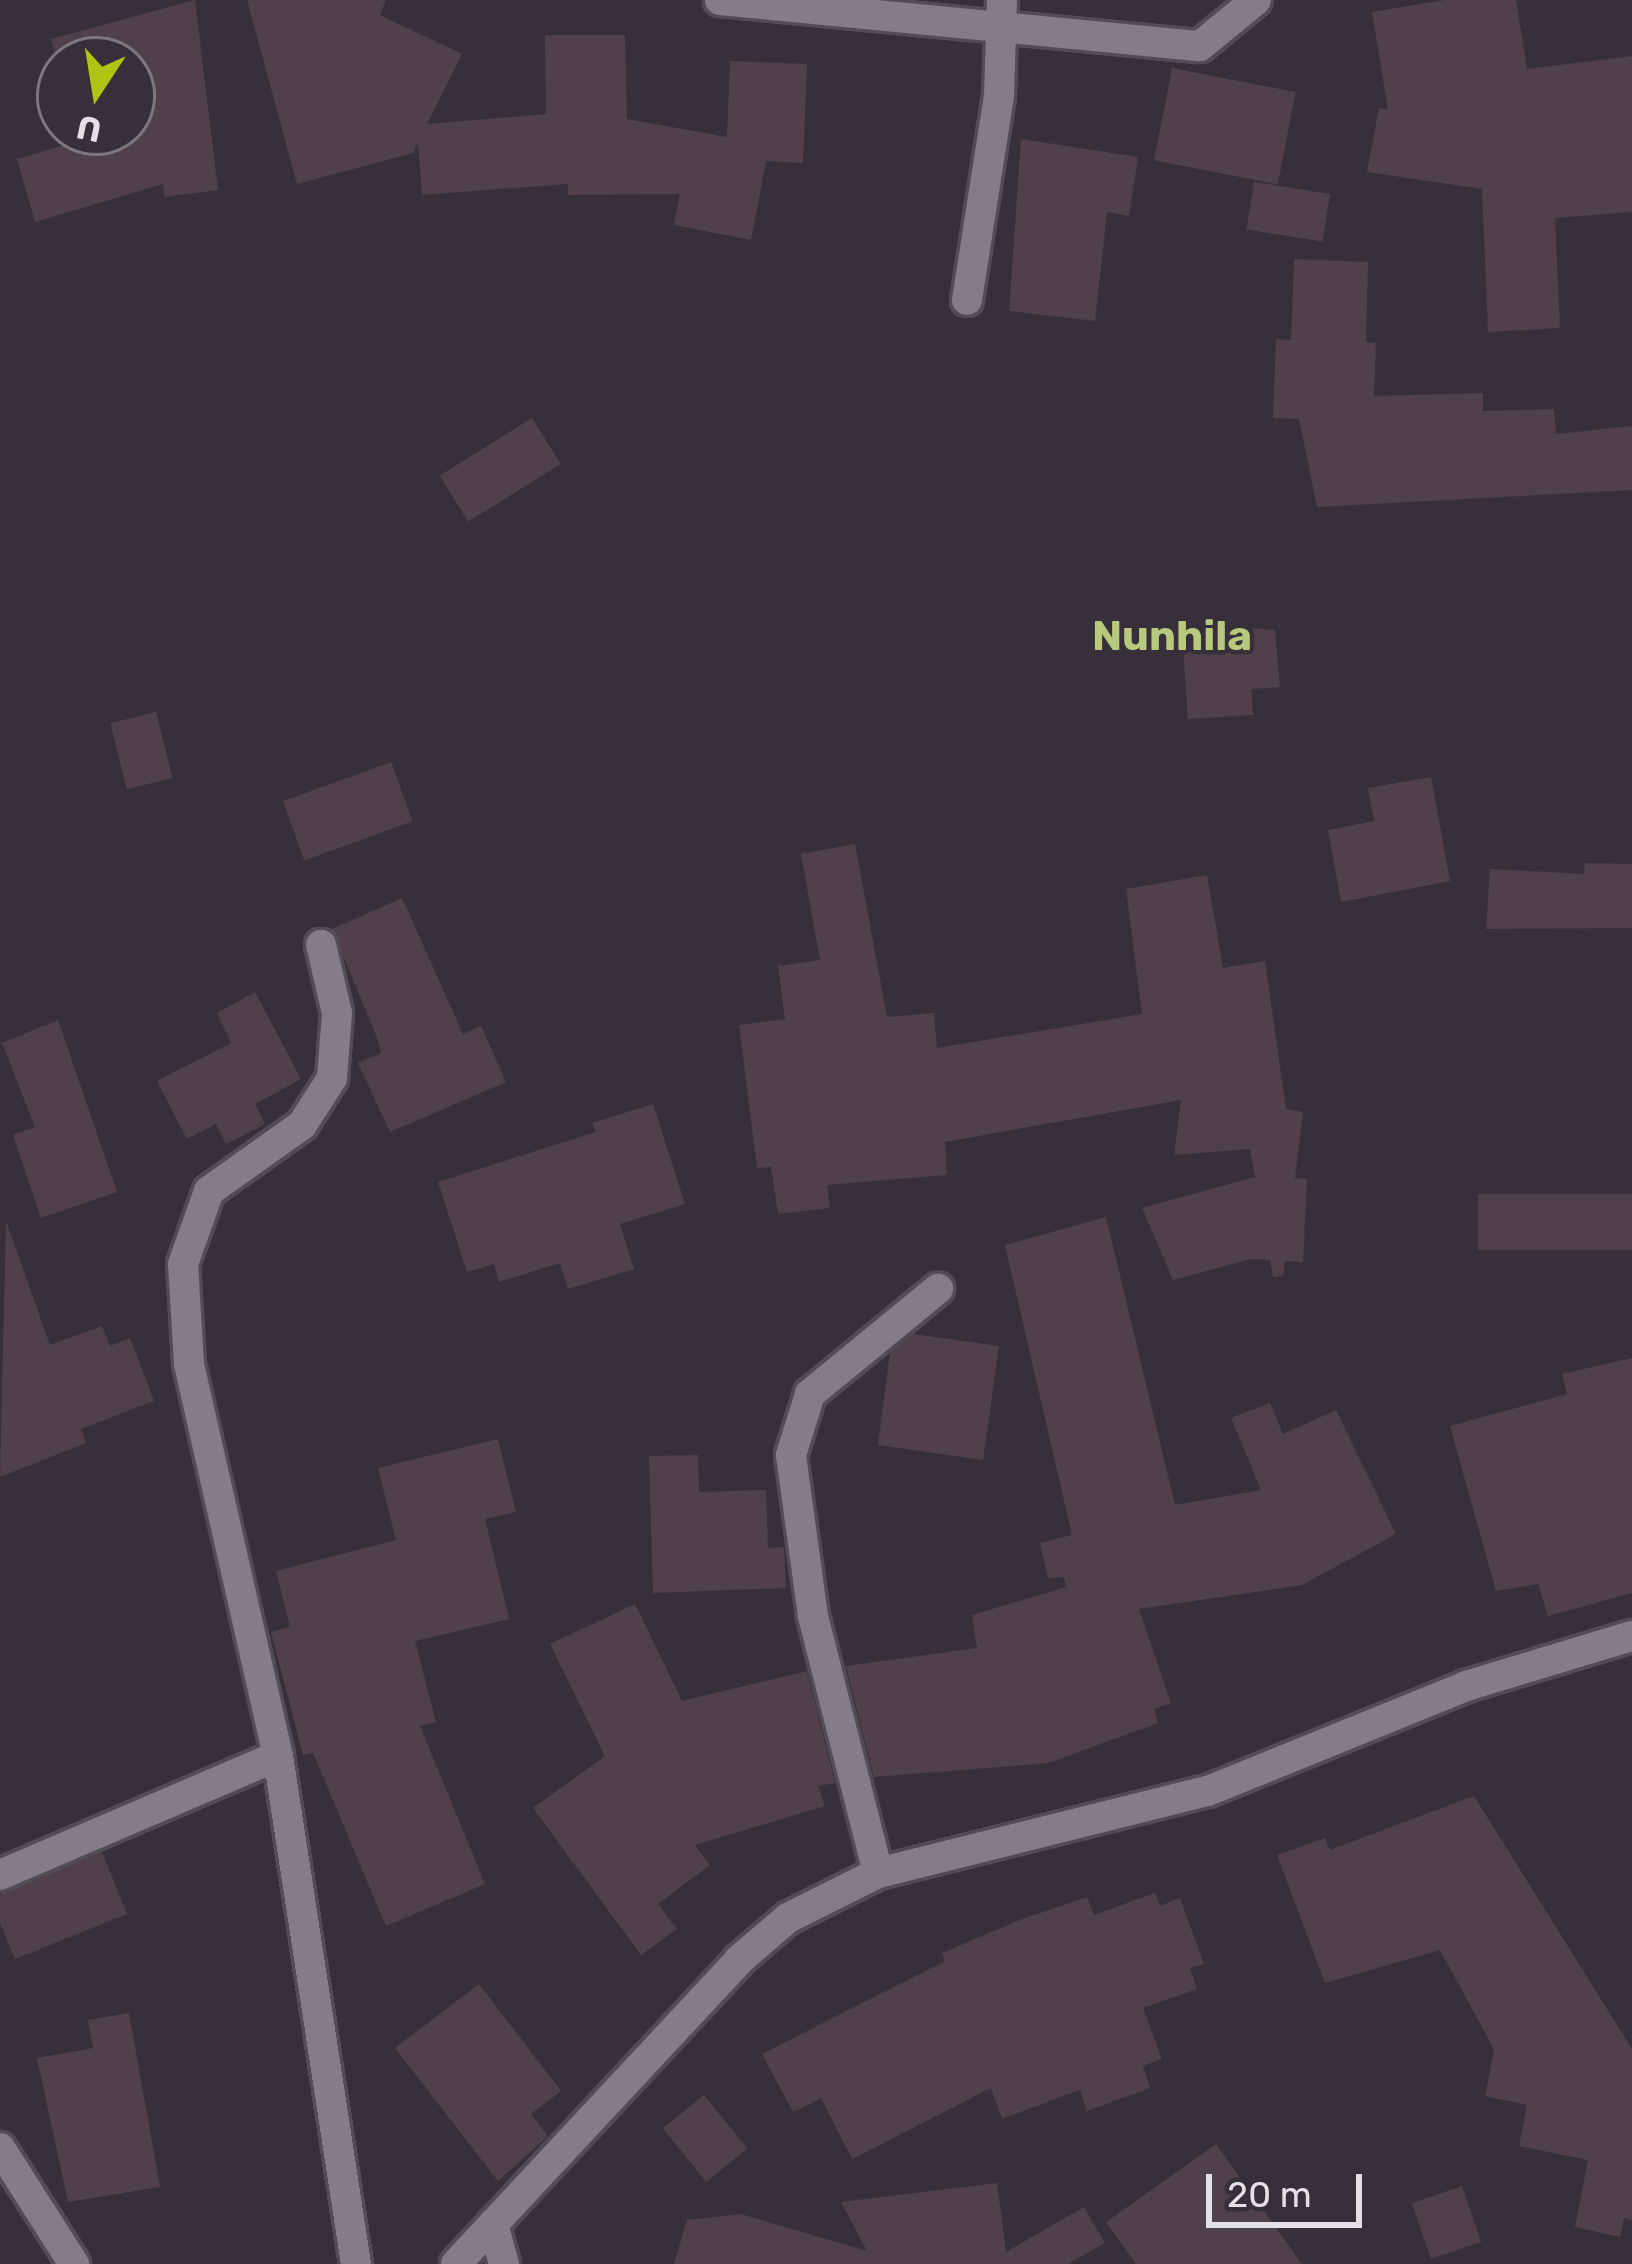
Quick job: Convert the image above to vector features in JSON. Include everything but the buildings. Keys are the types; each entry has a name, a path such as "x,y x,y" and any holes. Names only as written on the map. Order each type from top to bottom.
{"street":[{"path":"720,0 1002,32 1200,46 1256,0"},
{"path":"967,300 1002,32 1002,0"},
{"path":"321,945 337,1013 332,1078 302,1125 209,1191 183,1264 189,1364 278,1756 356,2264"},
{"path":"878,1873 817,1637 791,1455 809,1394 938,1289"},
{"path":"456,2264 739,1960 788,1918 878,1873 1208,1791 1466,1686 1632,1636"},
{"path":"0,1875 278,1756"},
{"path":"0,2148 74,2264"},
{"path":"493,2224 504,2264"}],"district":[{"name":"Nunhila","path":"1172,636"}]}
